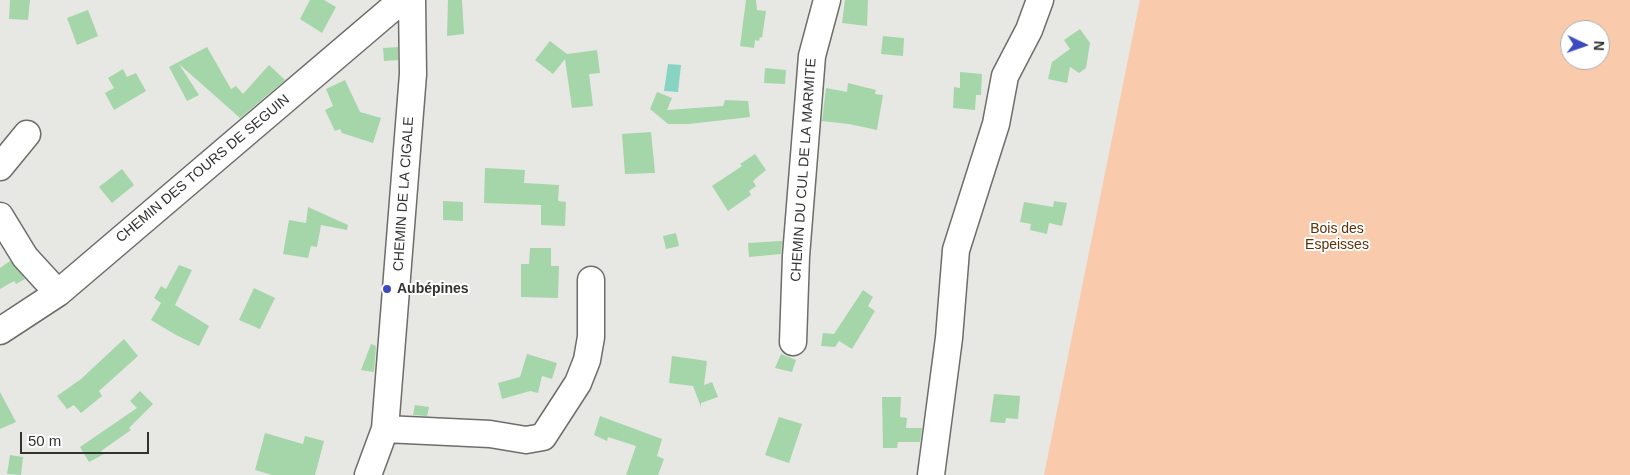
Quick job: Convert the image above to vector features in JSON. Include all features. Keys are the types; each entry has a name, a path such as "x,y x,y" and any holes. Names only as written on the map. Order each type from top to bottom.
{"street":[{"name":"CHEMIN DES TOURS DE SEGUIN","path":"0,331 58,293 402,0"},
{"name":"CHEMIN DE LA CIGALE","path":"368,475 385,428 413,74 412,0"},
{"name":"CHEMIN DU CUL DE LA MARMITE","path":"793,342 796,256 812,56 827,0"},
{"path":"931,475 949,338 956,250 996,124 1005,76 1029,30 1040,0"},
{"path":"0,167 27,134"},
{"path":"0,216 25,257 58,293"},
{"path":"385,428 490,434 526,440 543,437 578,383 587,360 592,337 591,280"}],"green space":[{"name":"Bois des Espeisses","path":"1140,0 1630,0 1630,475 1044,475"}],"shaded area":[{"path":"668,64 681,65 678,92 664,91"}],"building":[{"path":"10,0 30,0 28,20 9,19"},
{"path":"310,0 324,0 336,7 322,33 300,19"},
{"path":"448,0 462,0 464,34 447,36"},
{"path":"746,0 756,0 757,10 766,11 762,38 760,37 759,41 755,40 754,48 740,46"},
{"path":"845,0 868,0 867,26 842,23"},
{"path":"88,10 98,36 77,45 67,18"},
{"path":"1080,29 1090,43 1086,68 1079,73 1070,67 1067,83 1048,79 1052,62 1070,49 1064,40"},
{"path":"883,36 904,38 903,56 881,54"},
{"path":"550,41 567,54 597,50 600,73 589,74 593,106 572,108 565,59 553,74 535,60"},
{"path":"207,47 231,89 236,86 243,94 269,65 285,80 240,118 179,64 199,95 187,101 169,67"},
{"path":"398,47 398,60 384,61 383,48"},
{"path":"765,68 786,70 785,84 764,83"},
{"path":"123,69 127,77 136,73 146,91 114,110 105,93 114,88 108,78"},
{"path":"960,72 982,74 981,95 976,95 975,110 953,108 954,87 960,88"},
{"path":"345,80 360,112 381,118 373,143 342,133 340,129 335,131 325,110 333,106 326,89"},
{"path":"848,83 876,90 875,94 883,95 877,130 822,121 826,88 847,92"},
{"path":"657,92 672,98 667,110 723,106 725,100 748,101 750,117 689,124 668,124 650,109"},
{"path":"651,132 655,173 625,174 622,134"},
{"path":"755,154 766,170 753,181 756,186 749,191 751,195 728,211 712,186 742,166 740,164"},
{"path":"485,168 525,170 524,183 559,185 558,201 566,202 565,226 541,225 541,205 484,203"},
{"path":"122,169 134,185 112,203 99,187"},
{"path":"443,201 463,202 463,221 443,220"},
{"path":"1054,201 1067,203 1062,226 1049,223 1047,234 1030,230 1031,224 1020,222 1024,202 1053,207"},
{"path":"308,207 348,225 347,230 321,225 317,247 311,246 308,258 283,254 289,220 306,223"},
{"path":"676,233 679,246 666,249 663,236"},
{"path":"782,241 781,254 749,257 748,243"},
{"path":"530,248 551,248 551,266 559,266 558,298 521,297 521,264 529,264"},
{"path":"10,261 25,279 16,284 14,281 0,289 0,268"},
{"path":"179,265 192,270 175,305 209,326 199,346 151,320 161,303 154,298 161,286 166,289"},
{"path":"254,288 275,298 260,329 239,320"},
{"path":"863,290 873,297 868,306 875,311 852,349 839,341 835,347 821,346 823,333 834,334"},
{"path":"124,339 138,356 99,391 102,396 81,413 74,405 67,409 57,396 81,379"},
{"path":"371,344 376,346 374,372 361,370"},
{"path":"527,354 557,363 552,379 542,376 538,393 530,391 502,399 498,383 520,377"},
{"path":"781,354 796,360 792,372 775,368"},
{"path":"672,356 707,361 704,385 712,382 718,397 701,403 701,407 693,386 669,383"},
{"path":"140,391 153,404 129,428 131,430 101,451 104,454 89,462 80,447 137,408 130,401"},
{"path":"0,392 16,422 0,429"},
{"path":"994,394 1020,396 1018,419 1006,418 1005,423 990,422"},
{"path":"882,397 901,397 900,417 907,418 906,428 922,428 920,442 898,442 897,448 883,448"},
{"path":"415,405 429,407 427,416 413,415"},
{"path":"600,416 662,439 657,456 664,459 658,475 626,475 636,446 608,437 607,441 594,435"},
{"path":"779,417 802,424 789,463 765,455"},
{"path":"265,433 303,444 305,436 324,441 315,475 272,475 255,470"},
{"path":"10,455 23,457 21,475 7,474"}],"place":[{"name":"Aubépines","path":"387,289"}]}
